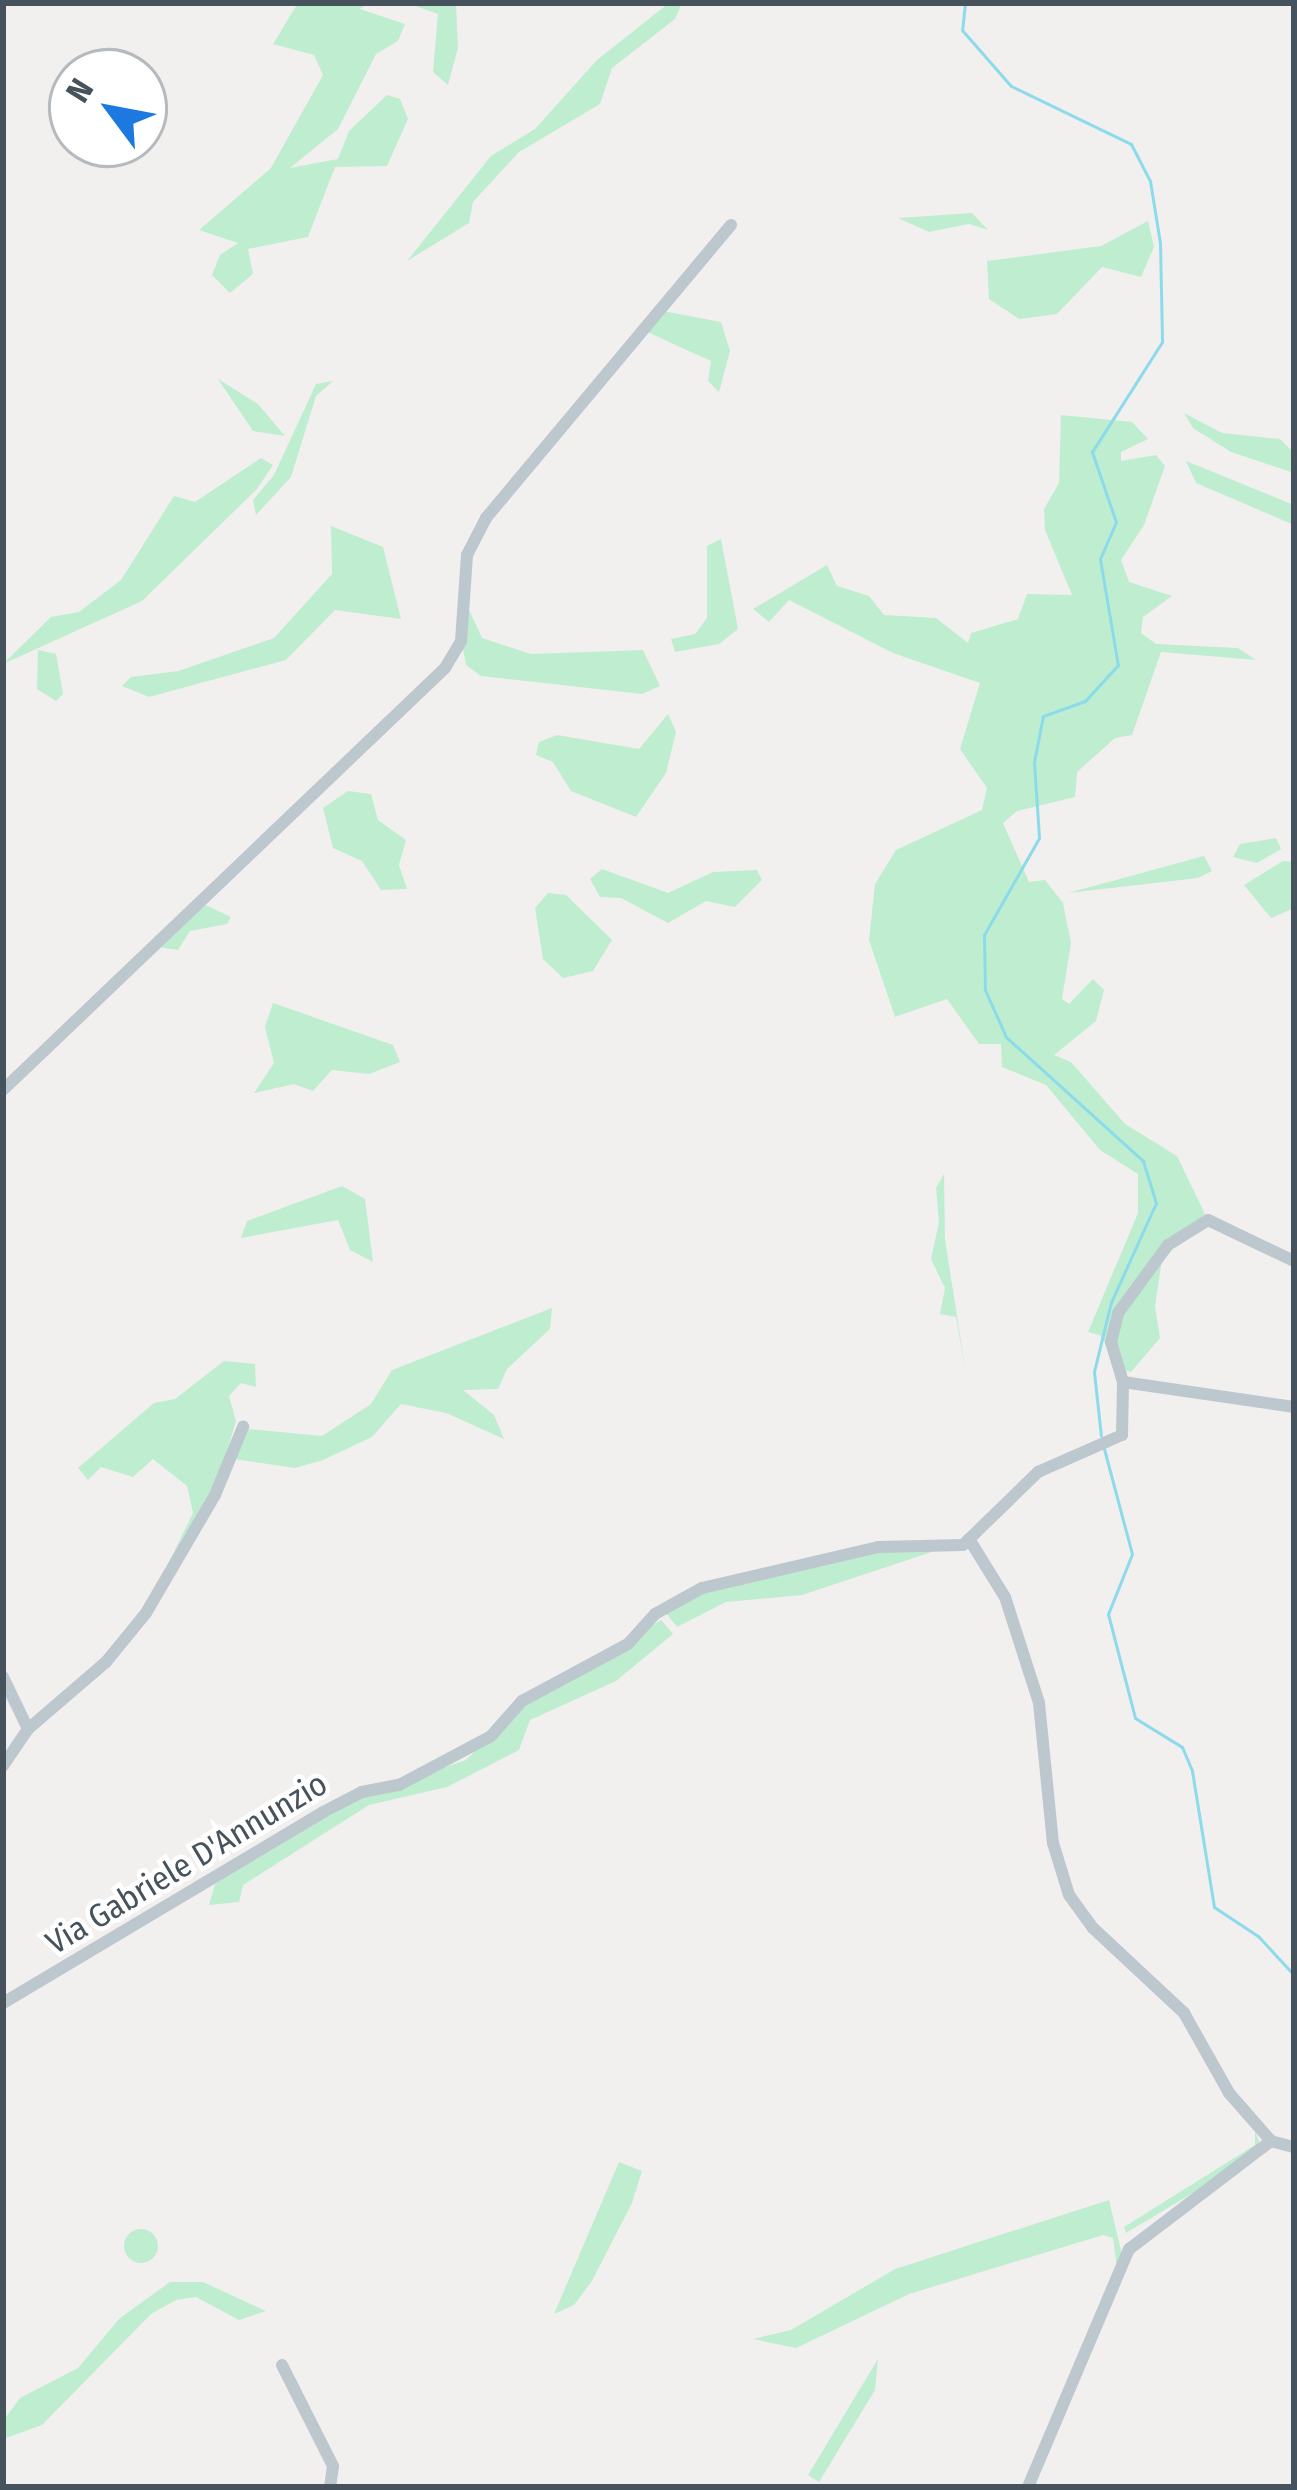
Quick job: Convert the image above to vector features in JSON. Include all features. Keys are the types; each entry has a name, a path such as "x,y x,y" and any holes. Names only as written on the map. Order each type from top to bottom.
{"street":[{"path":"3,1090 445,668 461,641 466,555 486,518 731,225"},
{"path":"1294,1261 1208,1220 1168,1245 1118,1313 1111,1342 1124,1382 1122,1435 1038,1472 969,1539 1005,1597 1039,1703 1064,1884 1093,1928 1184,2013 1229,2093 1271,2140 1294,2147"},
{"path":"1124,1382 1294,1407"},
{"path":"3,1766 28,1729 106,1662 146,1612 215,1495 243,1427"},
{"name":"Via Gabriele D'Annunzio","path":"3,2003 323,1812 362,1792 399,1785 474,1746 522,1701 628,1644 655,1614 702,1588 878,1547 969,1539"},
{"path":"3,1677 28,1729"},
{"path":"1028,2487 1129,2249 1271,2140"},
{"path":"283,2366 333,2466 330,2487"}],"green space":[{"path":"298,3 367,3 360,9 405,24 398,41 376,54 338,129 290,168 338,159 349,131 387,95 400,99 408,119 387,166 335,167 308,237 248,249 253,274 230,293 212,275 220,255 238,243 199,230 271,168 323,75 314,55 273,44"},
{"path":"407,3 456,3 458,48 448,85 433,72 438,14"},
{"path":"669,3 682,3 675,19 612,68 600,104 519,152 473,202 469,223 407,261 491,156 535,129 597,60"},
{"path":"972,213 988,230 969,224 929,232 898,218"},
{"path":"1148,221 1154,247 1141,277 1102,267 1057,314 1019,319 989,299 987,261 1101,246"},
{"path":"663,311 721,322 730,351 719,392 708,381 711,361 645,331 643,321"},
{"path":"218,379 258,404 285,436 253,431"},
{"path":"333,381 316,396 291,477 256,515 253,500 274,475 316,384"},
{"path":"1184,413 1222,433 1280,439 1294,453 1294,473 1231,452 1193,428"},
{"path":"1061,415 1132,422 1148,439 1121,452 1121,461 1156,455 1165,466 1144,525 1121,560 1129,582 1172,596 1143,617 1141,633 1156,644 1238,648 1256,660 1161,652 1132,735 1115,738 1077,772 1075,797 1017,811 1003,823 1029,882 1045,880 1063,903 1071,943 1062,999 1069,1004 1093,979 1104,990 1096,1021 1054,1055 1071,1062 1125,1124 1177,1156 1205,1214 1163,1253 1155,1306 1160,1338 1131,1372 1121,1369 1100,1335 1088,1332 1138,1213 1138,1174 1100,1150 1046,1085 1002,1067 1001,1044 979,1044 947,999 895,1017 869,940 875,884 896,850 982,810 987,788 960,749 980,683 893,653 789,600 769,622 753,609 827,565 837,586 869,596 884,615 936,618 968,643 971,633 1018,619 1027,594 1072,595 1045,530 1044,509 1059,483"},
{"path":"261,458 273,465 257,489 142,601 3,664 51,617 79,612 121,580 174,496 195,502"},
{"path":"1186,461 1294,505 1294,525 1196,483"},
{"path":"331,526 383,547 401,619 335,610 286,660 149,697 122,686 131,677 178,671 274,638 332,574"},
{"path":"721,539 738,629 719,644 675,652 671,639 695,634 707,618 707,546"},
{"path":"466,603 482,638 531,654 643,650 660,686 642,694 481,676 466,665 460,634"},
{"path":"38,650 56,654 63,694 56,701 37,689"},
{"path":"668,714 676,732 666,773 636,817 571,791 553,762 536,755 539,742 557,735 639,749"},
{"path":"348,791 371,794 378,820 406,840 399,865 407,889 381,890 362,861 333,848 323,808"},
{"path":"1276,838 1281,849 1257,863 1233,857 1240,844"},
{"path":"1204,856 1212,871 1198,878 1068,893"},
{"path":"1283,861 1294,862 1294,908 1271,918 1244,885"},
{"path":"602,869 668,893 713,872 757,870 762,880 735,907 706,901 668,923 621,898 600,897 590,879"},
{"path":"548,893 566,895 612,940 593,971 563,978 543,959 535,908"},
{"path":"203,904 231,917 227,924 190,931 178,950 158,947"},
{"path":"273,1003 393,1045 400,1062 369,1074 332,1070 313,1091 294,1084 254,1093 274,1063 265,1027"},
{"path":"944,1174 945,1239 966,1374 956,1317 940,1314 945,1288 931,1259 939,1222 936,1188"},
{"path":"342,1186 365,1199 373,1262 350,1250 338,1220 241,1238 247,1221"},
{"path":"552,1308 550,1329 507,1369 498,1389 463,1390 494,1415 504,1439 446,1413 401,1404 372,1437 323,1460 295,1468 234,1459 249,1429 322,1436 371,1404 392,1370"},
{"path":"224,1361 255,1364 256,1387 241,1383 229,1396 236,1421 225,1458 166,1568 193,1513 187,1486 153,1459 133,1477 101,1467 88,1480 78,1468 154,1403 175,1399"},
{"path":"947,1547 802,1595 726,1602 677,1627 665,1612 689,1596 872,1550"},
{"path":"661,1620 673,1634 616,1681 530,1720 519,1750 447,1787 369,1805 243,1885 239,1902 209,1905 215,1884 228,1875 359,1797 466,1760 518,1709"},
{"path":"1255,2131 1261,2146 1238,2166 1126,2233 1124,2227 1255,2145"},
{"path":"619,2162 642,2171 632,2203 592,2281 574,2305 554,2314"},
{"path":"1109,2200 1122,2255 1117,2269 1113,2238 1103,2235 909,2294 796,2348 753,2339 791,2330 895,2269"},
{"path":"141,2229 153,2234 158,2246 153,2258 141,2263 129,2258 124,2246 129,2234"},
{"path":"170,2282 203,2282 266,2311 239,2320 196,2297 176,2300 151,2314 42,2425 3,2439 3,2421 20,2398 78,2368 120,2318"},
{"path":"878,2359 875,2390 819,2482 808,2475"}],"waterway":[{"path":"965,3 962,30 1011,86 1131,144 1150,181 1160,243 1162,342 1092,452 1116,522 1100,559 1118,665 1085,701 1043,716 1034,762 1039,838 984,935 985,990 1006,1037 1143,1161 1156,1203 1111,1302 1094,1372 1101,1436"},
{"path":"1103,1445 1132,1554 1108,1614 1135,1718 1182,1747 1192,1771 1214,1907 1258,1936 1294,1975"}]}
